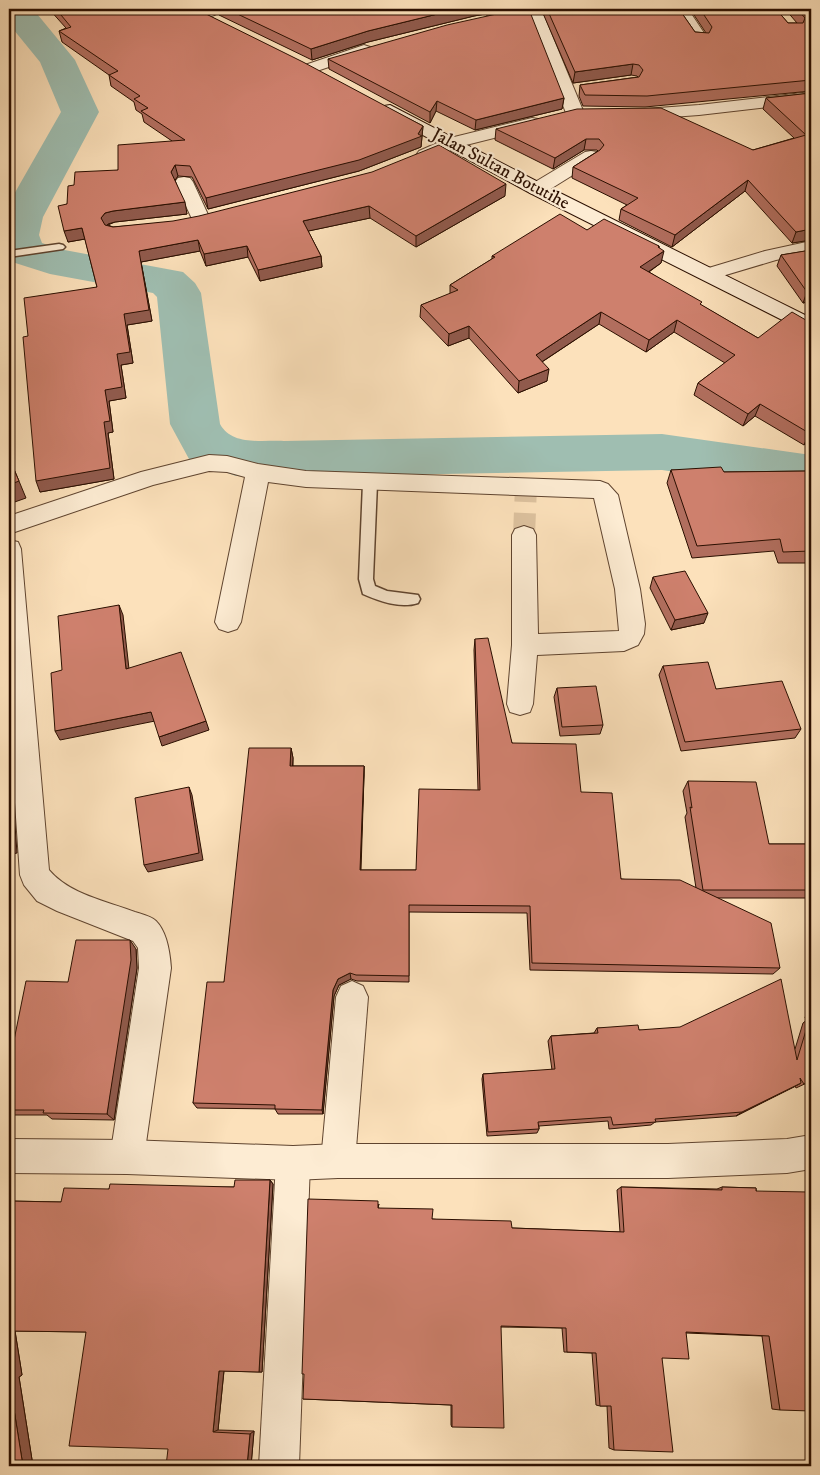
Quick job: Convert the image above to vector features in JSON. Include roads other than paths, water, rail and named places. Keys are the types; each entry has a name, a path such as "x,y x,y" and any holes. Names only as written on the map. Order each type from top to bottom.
{"street":[{"path":"680,9 700,39"},
{"path":"202,10 226,26"},
{"path":"480,21 520,14 536,16 575,113"},
{"path":"310,68 377,46"},
{"path":"293,59 336,81"},
{"path":"567,91 585,89"},
{"path":"614,114 699,110 805,97 811,110"},
{"name":"Jalan Sultan Botutihe","path":"378,103 537,189 811,326"},
{"path":"405,162 452,143 575,113 595,114"},
{"path":"537,189 591,156"},
{"path":"184,182 192,221 220,214"},
{"path":"709,274 772,255 811,247"},
{"path":"9,525 148,478 210,463 227,464 258,472 306,480 591,488 600,490 606,495 630,607 633,632 629,639 624,641 525,645"},
{"path":"228,622 258,472"},
{"path":"520,704 525,645 524,534"},
{"path":"9,549 14,697 35,875 48,891 68,901 144,930 152,941 155,953 127,1157"},
{"path":"338,1161 352,996"},
{"path":"9,1156 127,1157 293,1163 338,1161 668,1161 787,1156 811,1152"},
{"path":"279,1466 293,1163"}],"lane":[{"path":"9,254 59,247"},
{"path":"370,482 366,579 368,590 386,597 413,599"}],"waterway":[{"path":"15,9 57,60 80,112 22,217 18,235 22,251 50,261 167,282 179,293 195,424 207,446 236,458 284,459 662,452 811,474"}],"tunnel":[{"path":"524,535 526,487"}]}
